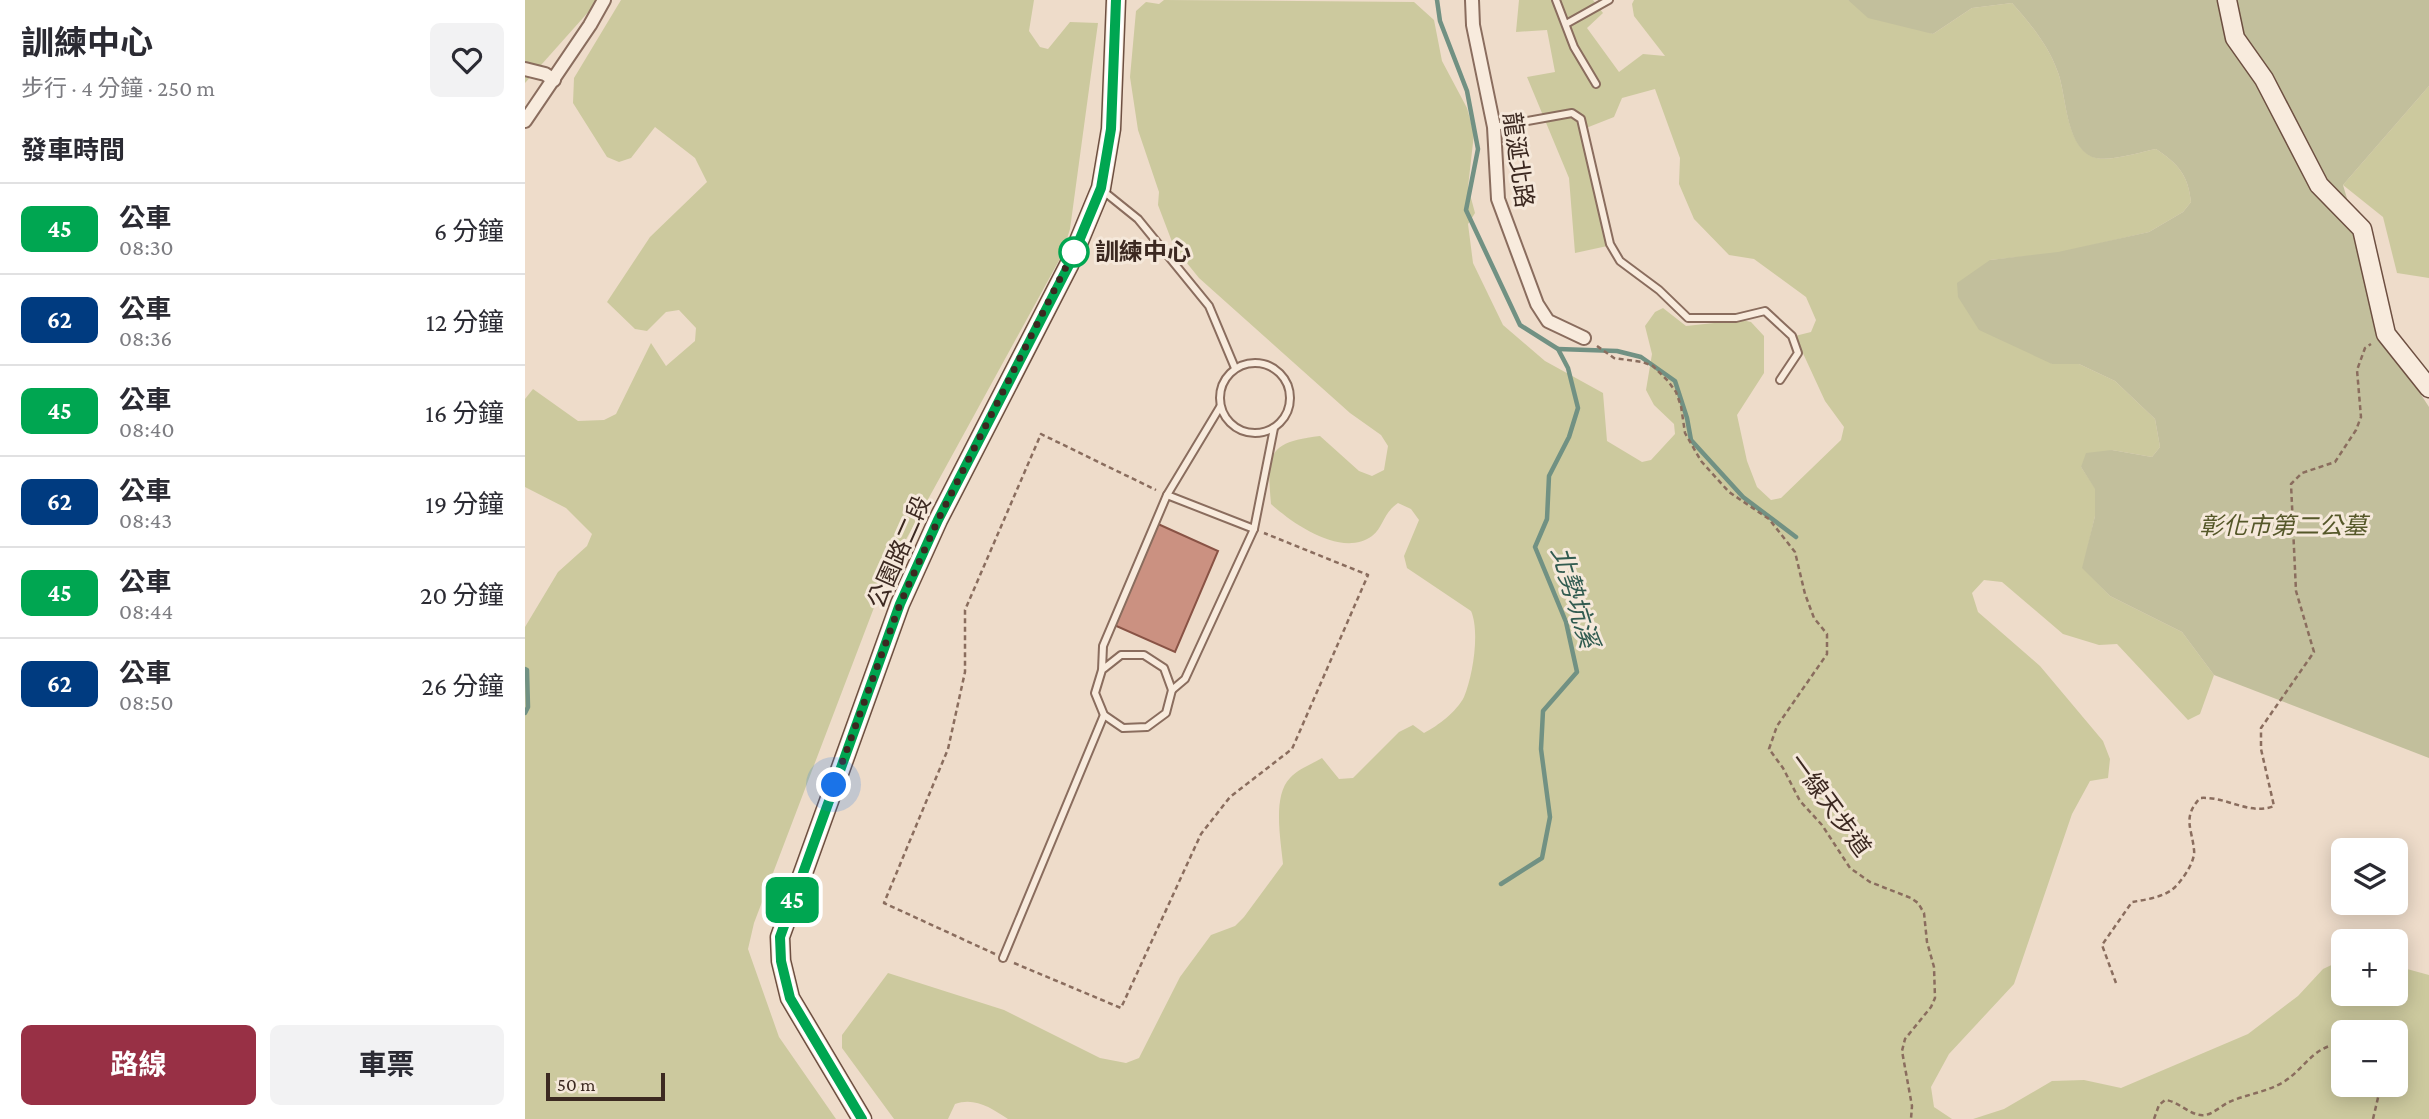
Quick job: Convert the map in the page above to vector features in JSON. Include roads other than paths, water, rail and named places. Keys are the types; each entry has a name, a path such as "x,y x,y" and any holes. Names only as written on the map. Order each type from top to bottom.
{"main road":[{"name":"公園路二段","path":"862,1119 790,998 781,961 780,937 900,604 938,520 1069,265 1101,188 1111,129 1116,0"},
{"path":"2227,0 2235,38 2264,79 2319,185 2362,229 2386,334 2429,388"}],"street":[{"path":"525,121 604,0"},
{"name":"龍涎北路","path":"1472,0 1473,25 1494,127 1498,199 1537,304 1548,321 1584,338"},
{"path":"525,69 545,74 554,80"}],"lane":[{"path":"1556,0 1574,47 1596,84"},
{"path":"1566,24 1609,0"},
{"path":"1494,127 1572,113 1581,119 1610,244 1620,261 1659,290 1688,318 1736,318 1765,311 1792,336 1798,353 1780,380"},
{"path":"1101,188 1138,219 1209,306 1235,368"},
{"path":"1256,362 1277,370 1289,388 1288,410 1274,428 1254,529 1185,679 1172,690 1165,713 1147,727 1123,728 1104,715 1095,693 1102,670 1103,646 1167,495 1220,407 1221,385 1235,368 1256,362"},
{"path":"1220,407 1232,426 1253,433 1274,428"},
{"path":"1167,495 1254,529"},
{"path":"1102,670 1121,655 1144,655 1164,668 1172,690"},
{"path":"1003,958 1104,715"}],"waterway":[{"name":"北勢坑溪","path":"1437,0 1440,21 1467,91 1478,149 1466,210 1520,325 1558,349 1568,368 1578,408 1569,437 1549,476 1547,519 1535,547 1566,622 1577,672 1543,711 1541,749 1550,817 1542,858 1501,884"},
{"path":"1558,349 1617,351 1641,357 1675,381 1691,440 1743,497 1796,537"},
{"path":"525,669 528,707 525,713"}],"place":[{"name":"訓練中心","path":"1074,252"}],"park label":[{"name":"彰化市第二公墓","path":"2283,526"}]}
